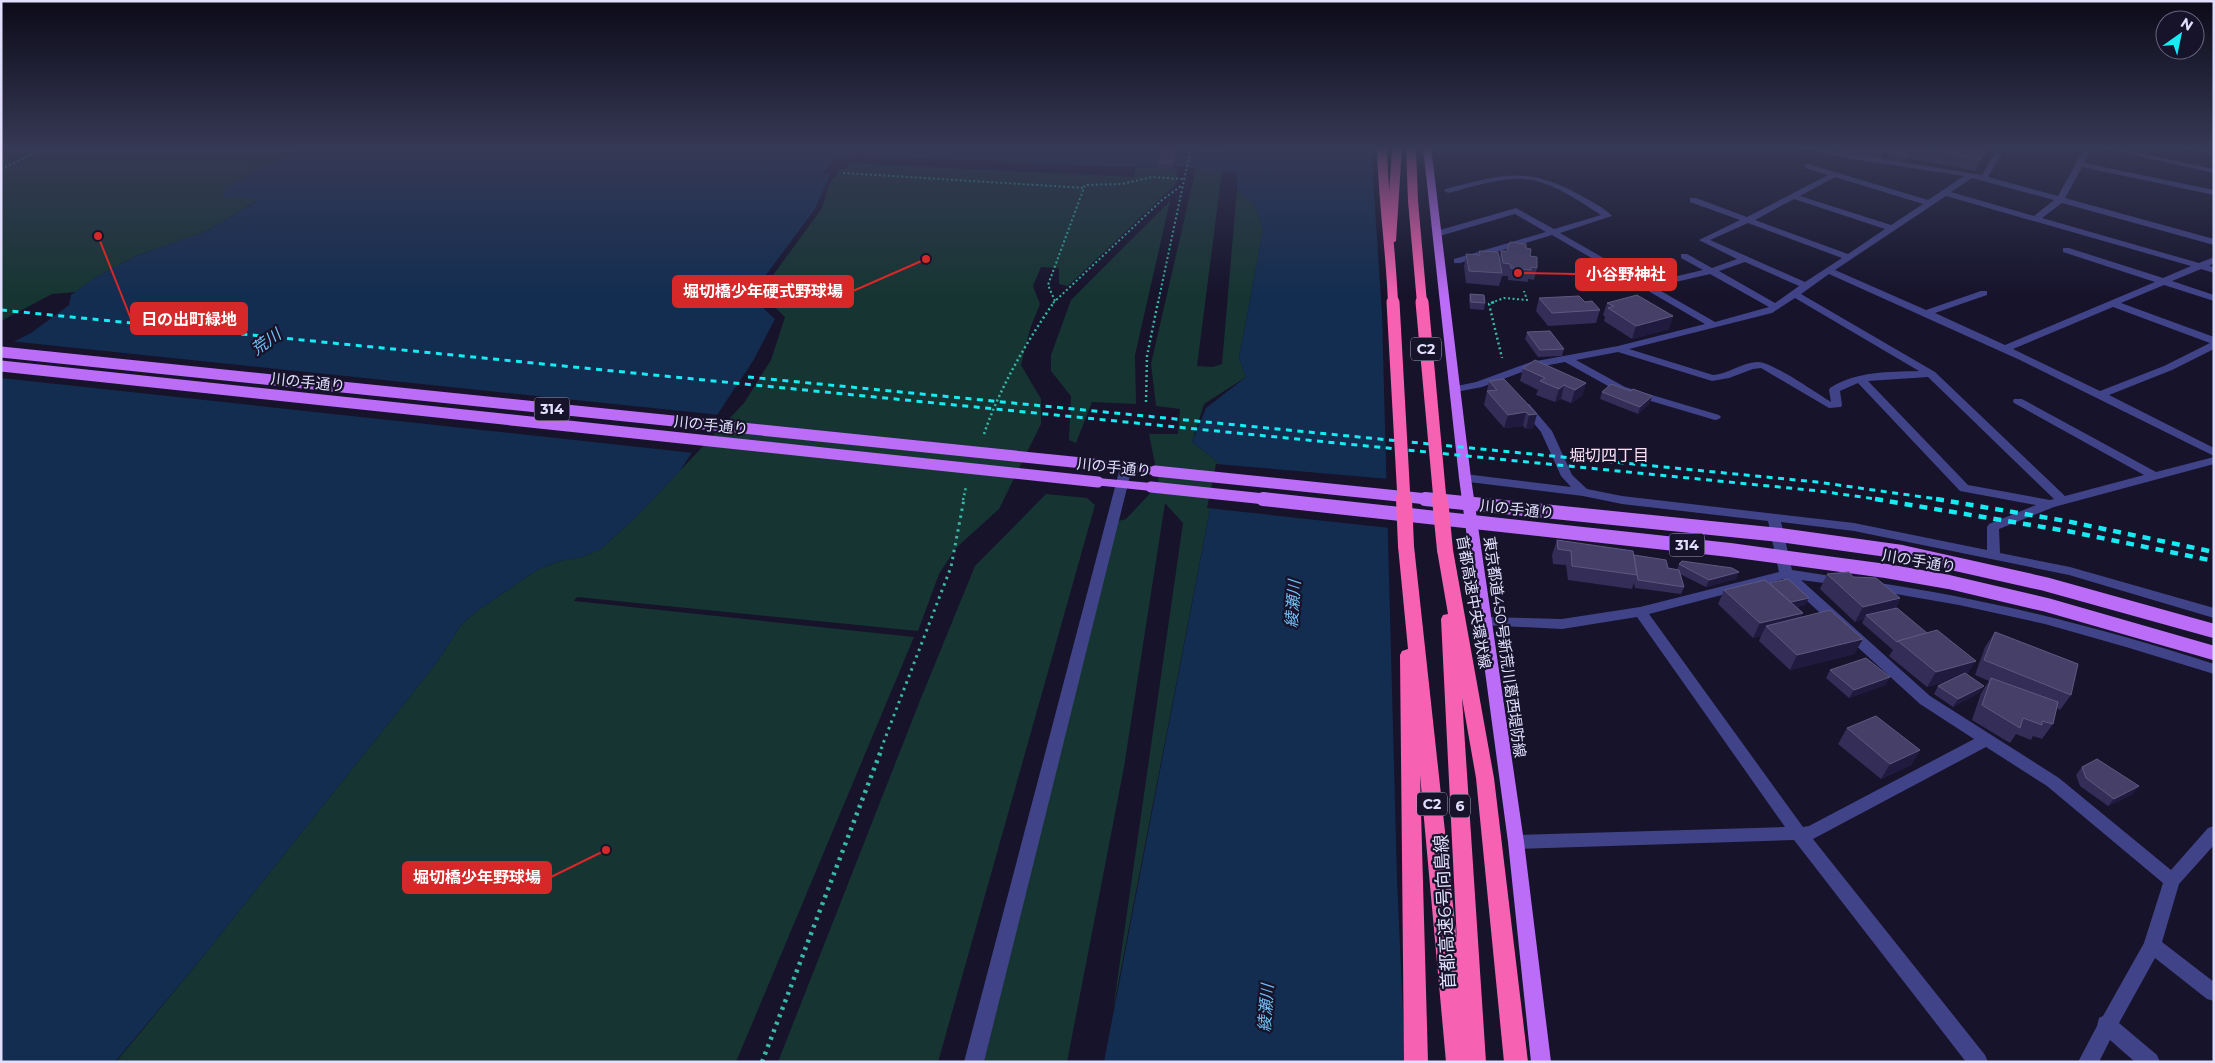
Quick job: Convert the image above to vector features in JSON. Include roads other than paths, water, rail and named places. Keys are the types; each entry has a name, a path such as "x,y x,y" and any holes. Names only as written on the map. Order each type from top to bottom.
{"highway":[{"name":"C2","path":"1384,197 1390,255 1406,546 1416,1062"},
{"path":"1390,255 1393,197"},
{"name":"首都高速中央環状線","path":"1413,197 1445,550 1486,778 1516,1062"},
{"name":"C2","path":"1406,546 1458,1062"},
{"name":"首都高速6号向島線","path":"1445,550 1474,1062"}],"main road":[{"name":"東京都道450号新荒川葛西堤防線","path":"1432,197 1465,478 1516,842 1541,1062"},
{"name":"川の手通り","path":"1,352 1716,529 1862,546 1941,560 2069,589 2214,631"},
{"name":"川の手通り","path":"1,366 1721,548 1886,571 1948,582 2047,605 2214,653"}],"street":[{"path":"1457,261 1608,216 1577,197"},
{"path":"1791,197 1748,220 1703,240 1806,286"},
{"path":"1794,197 1892,228"},
{"path":"1908,197 1930,203"},
{"path":"1456,389 1504,379 1531,365 1618,349 1769,311 1940,197"},
{"path":"1957,197 2214,270"},
{"path":"2048,197 2214,242"},
{"path":"2035,219 2062,197"},
{"path":"1693,200 1849,257"},
{"path":"1436,234 1516,211 1712,324"},
{"path":"2066,250 2214,298"},
{"path":"1684,256 1776,307"},
{"path":"1645,286 1711,271 1746,259"},
{"path":"2006,349 2115,304 2214,260"},
{"path":"1829,271 1929,312 2214,453"},
{"path":"1929,312 1984,293"},
{"path":"1794,294 1931,374 2063,501"},
{"path":"2115,304 2214,341"},
{"path":"2100,395 2168,368 2214,345"},
{"path":"1618,349 1712,378 1719,378 1755,364 1763,365 1829,405 1837,405 1834,390 1840,384 1860,379 1931,374"},
{"path":"1567,359 1621,389 1715,417"},
{"path":"1860,379 1964,488 2050,504"},
{"path":"1517,398 1546,431 1567,476 1583,492"},
{"path":"2018,401 2154,476"},
{"path":"1994,555 1993,527 2050,504 2214,460"},
{"path":"974,1062 1126,468"},
{"path":"1465,478 1583,492 1622,500 1773,516 1854,527 2070,571 2214,612"},
{"path":"1773,516 1786,574 1925,700 2053,782 2172,880"},
{"path":"1486,622 1562,624 1640,612 1786,574 1927,594 2085,629 2214,669"},
{"path":"1640,612 1798,833 1978,1062"},
{"path":"1516,842 1810,833 1985,740"},
{"path":"2088,1062 2106,1024 2152,945 2172,880 2214,833"},
{"path":"2152,945 2214,993"},
{"path":"2106,1024 2150,1062"}],"water":[{"name":"荒川","path":"227,197 820,197 815,209 754,291 746,290 742,298 763,308 775,319 753,361 679,472 638,515 601,549 582,557 560,561 537,570 477,611 461,625 438,661 205,954 115,1062 1,1062 1,348 31,333 69,305 71,295 96,277 136,256 207,231 258,200"},
{"name":"綾瀬川","path":"1245,197 1374,197 1382,314 1397,879 1405,1062 1104,1062 1219,463 1192,442 1206,408 1246,377 1239,358 1263,230 1256,207"}],"railway":[{"path":"1,310 1819,491 1883,500"},
{"path":"748,377 1817,482 1944,500"},
{"path":"1875,499 2067,531 2214,561"},
{"path":"1936,499 2066,521 2214,552"}],"place":[{"name":"日の出町緑地","path":"98,236"},
{"name":"堀切橋少年硬式野球場","path":"926,259"},
{"name":"小谷野神社","path":"1518,273"},
{"name":"堀切橋少年野球場","path":"606,850"}],"district":[{"name":"堀切四丁目","path":"1609,455"}]}
